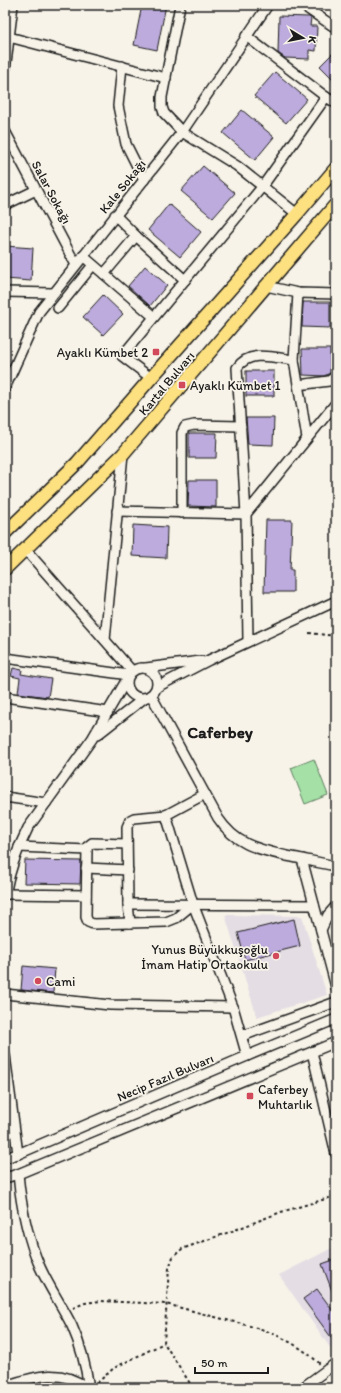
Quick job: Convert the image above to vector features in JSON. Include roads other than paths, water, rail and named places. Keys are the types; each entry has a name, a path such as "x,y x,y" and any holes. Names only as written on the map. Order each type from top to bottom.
{"main road":[{"name":"Kartal Bulvarı","path":"5,533 77,463 336,168"},
{"name":"Kartal Bulvarı","path":"5,569 123,454 336,204"}],"street":[{"path":"5,64 13,5"},
{"path":"180,5 162,97 162,107 164,113 182,132 237,166 297,214"},
{"name":"Kale Sokağı","path":"5,388 39,312 182,132 268,5"},
{"path":"302,5 336,28"},
{"path":"246,36 336,103"},
{"path":"9,37 166,78"},
{"path":"122,66 118,106 126,144 144,180"},
{"path":"151,378 122,356 262,187 326,96"},
{"name":"Salar Sokağı","path":"5,131 76,265"},
{"path":"5,205 36,190"},
{"path":"115,215 185,280"},
{"path":"104,274 136,236"},
{"path":"83,256 154,317"},
{"path":"58,308 93,265"},
{"path":"266,286 298,293 336,294"},
{"path":"5,292 53,293"},
{"path":"298,293 294,360 308,438"},
{"path":"248,641 246,514 238,368 240,364 252,357 294,360"},
{"path":"298,384 329,381 336,376"},
{"path":"246,514 336,403"},
{"path":"182,513 182,433 185,427 194,424 241,426"},
{"path":"105,640 123,454"},
{"path":"117,511 246,514"},
{"path":"25,549 105,640 129,675"},
{"path":"92,739 150,694 208,660 336,601"},
{"path":"5,658 129,675"},
{"path":"86,895 5,895 9,875 19,847 28,828 92,739 129,675 136,669 208,660"},
{"path":"146,668 150,670 156,678 150,694 222,824 239,840 260,850 336,866"},
{"path":"129,675 126,684 130,693 138,698 150,694"},
{"path":"5,697 108,712"},
{"path":"130,923 128,904 127,827 132,819 166,815 205,794"},
{"path":"5,797 46,803"},
{"path":"166,815 193,904 233,1007 247,1056"},
{"path":"127,844 89,845 87,850 86,868 86,917 91,923 166,922 176,918 193,904"},
{"path":"19,847 87,850"},
{"path":"302,859 336,987"},
{"path":"86,868 128,870"},
{"path":"128,904 314,905"},
{"path":"321,930 328,915 336,906"},
{"path":"5,994 110,1004 233,1007"},
{"path":"242,1036 336,1002"},
{"name":"Necip Fazıl Bulvarı","path":"5,1158 18,1154 336,1019"},
{"path":"5,1178 18,1174 336,1042"},
{"path":"327,1046 336,1052"},
{"path":"312,1052 336,1154"},
{"path":"5,1055 6,1075 18,1154"},
{"path":"18,1174 23,1212 33,1249 47,1282 76,1336 91,1386"},
{"path":"302,1388 336,1363"},
{"path":"5,1386 33,1378 52,1375 68,1378 91,1386"}],"place":[{"name":"Ayaklı Kümbet 2","path":"156,352"},
{"name":"Ayaklı Kümbet 1","path":"182,385"},
{"name":"Yunus Büyükkuşoğlu İmam Hatip Ortaokulu","path":"276,956"},
{"name":"Cami","path":"38,981"},
{"name":"Caferbey Muhtarlık","path":"250,1096"}],"district":[{"name":"Caferbey","path":"220,732"}]}
